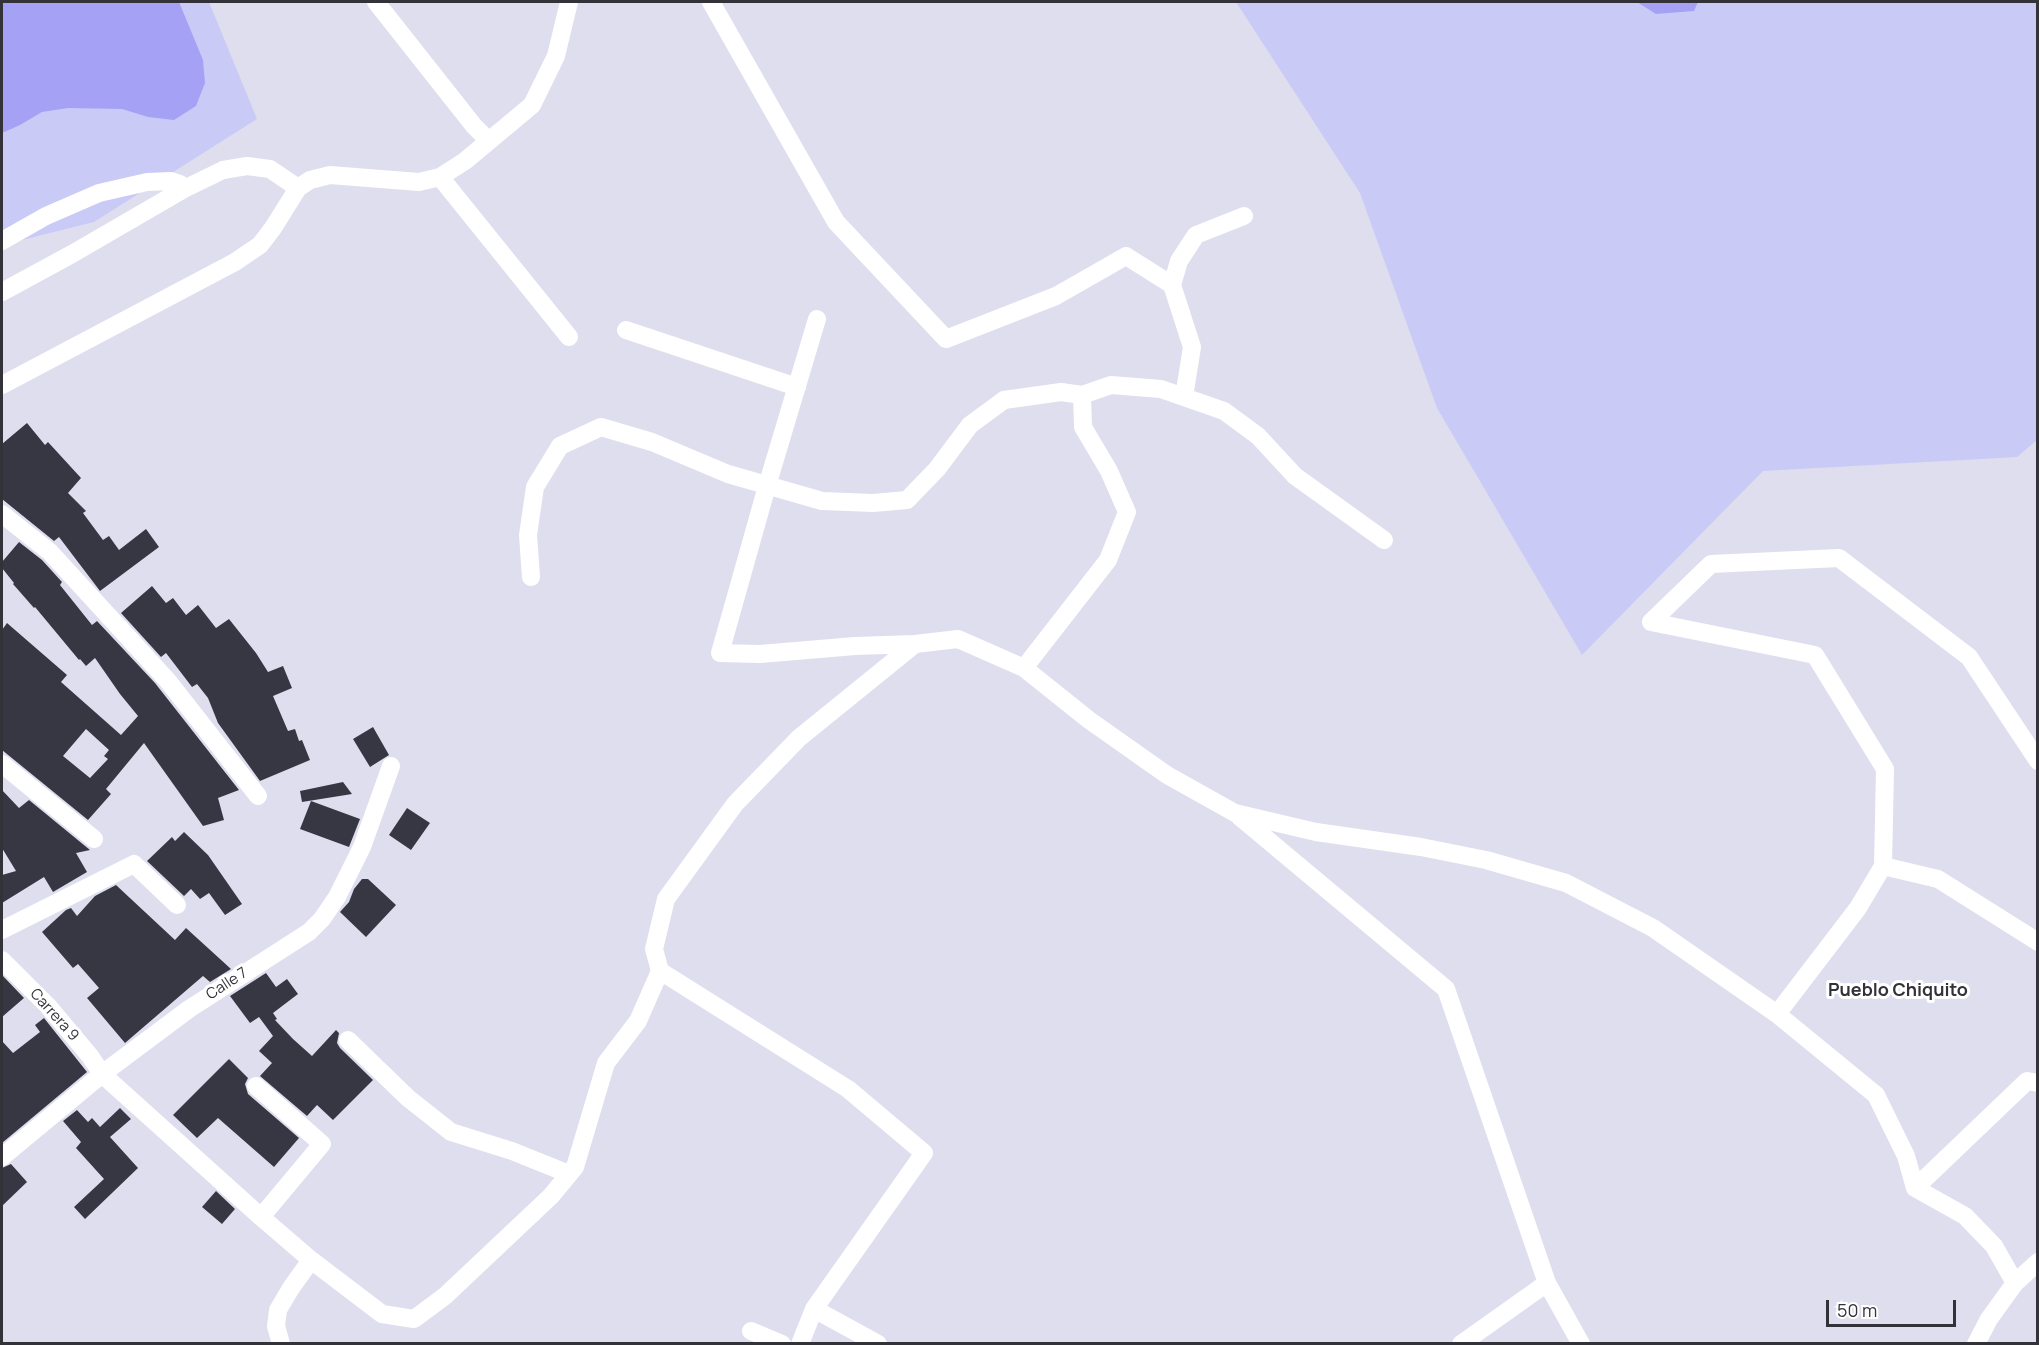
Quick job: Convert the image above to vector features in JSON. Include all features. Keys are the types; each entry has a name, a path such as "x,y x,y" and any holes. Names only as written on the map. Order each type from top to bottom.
{"street":[{"path":"376,2 467,117 489,141"},
{"path":"2,385 235,262 260,244 298,188 310,180 330,175 419,182 440,177 465,161 532,105 556,56 569,2"},
{"path":"711,2 836,222 946,339 1056,296 1126,256 1172,285"},
{"path":"2,292 184,189 223,170 247,166 270,169 298,188"},
{"path":"440,177 569,337"},
{"path":"2,241 46,216 99,193 131,185 171,181 180,184 184,189"},
{"path":"1184,397 1192,347 1172,285 1179,261 1196,235 1244,216"},
{"path":"817,319 766,486 720,653 760,654 958,639 1024,668 1089,720 1167,775 1235,813 1446,989 1547,1283 1581,1344"},
{"path":"626,330 797,387"},
{"path":"531,577 528,535 535,487 560,446 601,427 652,442 728,474 822,501 907,500 937,469 970,425 1004,400 1061,392 1082,395 1111,385 1161,389 1224,411 1258,436 1295,476 1384,540"},
{"path":"1024,668 1108,560 1127,512 1109,471 1083,427 1082,395"},
{"path":"2,514 50,552 160,672 258,796"},
{"path":"1777,1014 1858,909 1883,866 1885,770 1815,655 1652,622 1711,564 1839,558 1969,657 2037,761"},
{"path":"348,1040 408,1098 451,1132 512,1151 569,1174 575,1167 606,1063 638,1021 660,971 654,949 666,899 735,804 799,738 915,644"},
{"path":"2,764 94,839"},
{"name":"Calle 7","path":"2,1157 102,1074 189,1009 309,932 322,919 337,897 362,847 391,766"},
{"path":"1235,813 1316,832 1486,860 1566,883 1653,928 1777,1014 1876,1095 1906,1156 1914,1188 1965,1216 1994,1246 2015,1282"},
{"path":"2,930 134,864 177,905"},
{"path":"1883,866 1938,879 2037,942"},
{"name":"Carrera 9","path":"2,960 48,1006 102,1074 311,1260 382,1314 414,1319 445,1296 551,1196 569,1174"},
{"path":"660,971 848,1089 924,1153 814,1309 800,1344"},
{"path":"1914,1188 2027,1081 2037,1083"},
{"path":"256,1086 322,1144 261,1217"},
{"path":"281,1344 276,1326 278,1310 311,1260"},
{"path":"1976,1344 1989,1319 2015,1282 2037,1262"},
{"path":"1461,1344 1547,1283"},
{"path":"814,1309 878,1344"},
{"path":"752,1331 782,1344"}],"shaded area":[{"path":"2,2 209,2 257,119 94,222 2,245"},
{"path":"2,2 179,2 203,60 205,83 196,106 174,120 148,117 122,109 68,108 42,112 2,133"},
{"path":"1236,2 2037,2 2037,440 2017,457 1763,471 1582,655 1437,408 1360,193"},
{"path":"1637,2 1698,2 1694,11 1656,14"}],"building":[{"path":"27,423 45,445 48,442 81,478 68,493 86,511 83,513 103,540 109,536 119,550 146,529 159,547 100,591 59,537 54,541 2,499 2,444"},
{"path":"19,542 42,560 62,582 60,585 92,625 97,621 155,683 239,790 218,798 224,820 203,826 144,743 106,789 111,794 88,820 2,750 2,630 7,623 67,675 61,682 121,735 138,716 95,658 86,666 79,660 13,584 2,568 2,562","holes":["86,729 109,750 104,756 108,759 90,778 63,756"]},
{"path":"152,586 166,603 173,598 186,615 198,605 216,628 229,619 268,672 283,666 292,688 273,696 288,731 295,729 310,760 260,781 218,723 208,698 197,684 192,687 166,653 161,657 121,613"},
{"path":"373,727 389,755 370,767 353,739"},
{"path":"343,782 352,794 302,802 300,791"},
{"path":"2,790 19,808 29,800 90,850 76,853 87,872 53,892 44,877 2,903 2,875 16,871 2,848"},
{"path":"311,801 360,819 349,847 300,829"},
{"path":"407,808 430,823 411,850 389,835"},
{"path":"184,832 208,855 242,904 225,915 209,893 200,899 191,889 184,896 147,861 172,837 175,841"},
{"path":"362,879 368,879 396,905 366,937 340,912 349,902 354,889"},
{"path":"116,885 175,940 186,928 231,969 210,982 203,976 125,1043 87,998 99,988 78,964 73,968 42,932 66,910 71,908 77,916 95,896"},
{"path":"266,973 276,987 287,979 298,994 273,1013 277,1019 275,1020 293,1039 312,1056 336,1030 339,1033 337,1043 340,1048 373,1080 333,1120 317,1105 307,1116 260,1076 272,1063 259,1051 273,1036 259,1017 250,1023 230,996"},
{"path":"2,975 24,998 2,1017"},
{"path":"44,1018 87,1072 2,1143 2,1041 13,1053 40,1032 35,1025"},
{"path":"229,1059 248,1078 245,1084 248,1094 299,1138 274,1167 218,1118 197,1138 173,1115"},
{"path":"120,1108 131,1119 110,1137 138,1168 85,1219 74,1207 104,1179 76,1148 81,1142 63,1121 77,1110 88,1122 92,1118 100,1127"},
{"path":"11,1164 27,1182 2,1206 2,1168"},
{"path":"216,1191 235,1209 222,1224 202,1207"}],"district":[{"name":"Pueblo Chiquito","path":"1898,991"}]}
